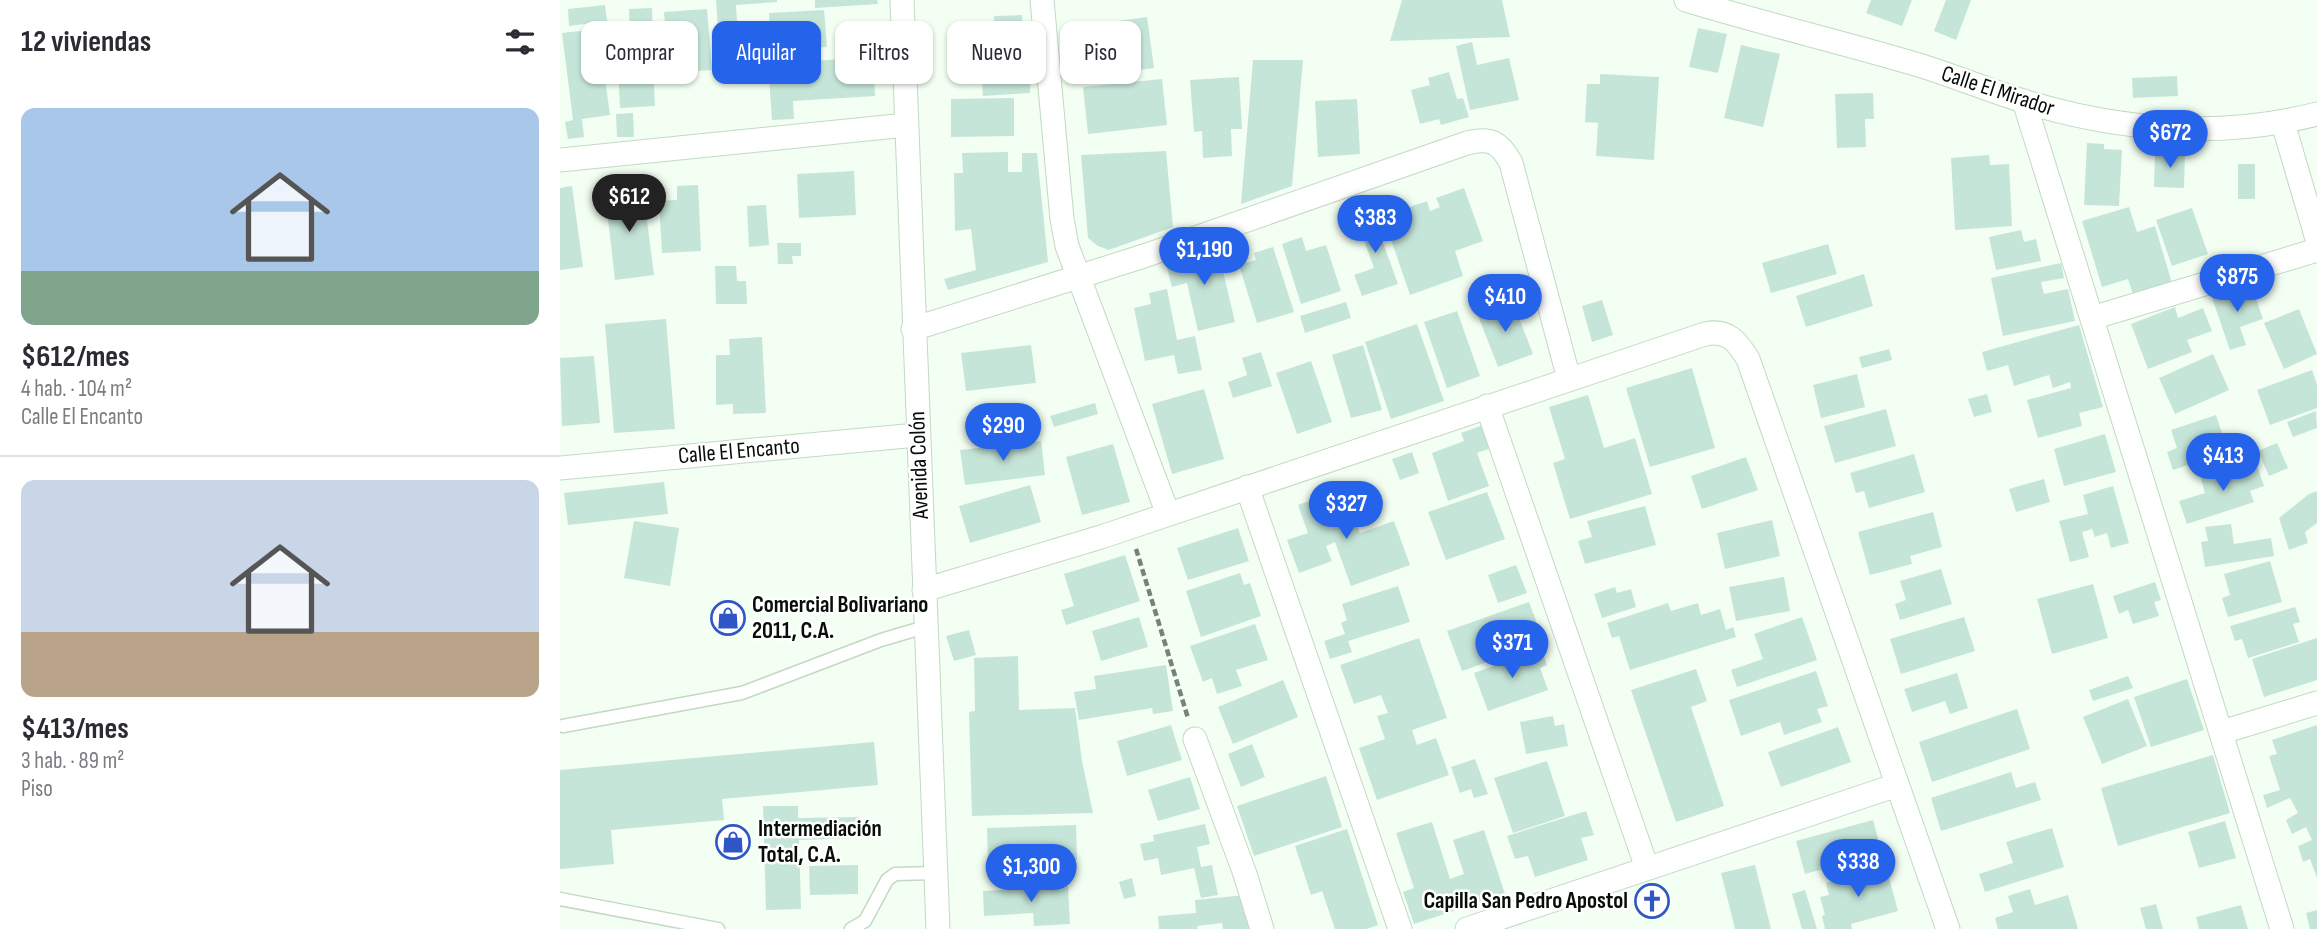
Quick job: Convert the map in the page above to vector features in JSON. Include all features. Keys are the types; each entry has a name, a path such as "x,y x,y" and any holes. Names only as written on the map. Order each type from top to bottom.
{"street":[{"name":"Avenida Colón","path":"902,0 938,929"},
{"path":"1042,0 1062,219 1067,246 1168,514"},
{"name":"Calle El Mirador","path":"1686,0 1915,64 2024,101 2108,122 2156,129 2204,130 2283,123 2317,114"},
{"path":"2024,101 2282,929"},
{"path":"2283,123 2317,239"},
{"path":"560,160 906,125"},
{"path":"913,329 1144,256 1467,143 1489,140 1498,144 1511,163 1569,379"},
{"path":"2092,318 2317,250"},
{"path":"924,590 1168,514 1705,334 1720,332 1739,344 1748,359 1948,929"},
{"path":"1487,406 1647,868"},
{"name":"Calle El Encanto","path":"560,468 917,435"},
{"path":"1247,487 1400,929"},
{"path":"2222,732 2317,703"},
{"path":"1195,739 1245,874 1262,929"},
{"path":"1467,929 1897,785"}],"lane":[{"path":"563,726 741,693 881,640 925,627"},
{"path":"851,929 865,921 887,880 895,874 936,873"},
{"path":"560,899 718,929"}],"path":[{"path":"1130,526 1195,739"}],"building":[{"path":"716,0 777,0 736,5 737,21 718,21"},
{"path":"815,0 877,0 878,4 815,8"},
{"path":"1402,0 1502,0 1510,37 1390,41"},
{"path":"1871,0 1912,0 1902,26 1866,13"},
{"path":"1946,0 1971,0 1956,40 1934,31"},
{"path":"605,5 607,21 581,21 581,24 569,26 568,9"},
{"path":"652,8 652,21 629,21 629,9"},
{"path":"707,9 712,70 698,71 698,21 665,21 664,12"},
{"path":"824,10 827,47 821,47 821,21 769,21 769,13"},
{"path":"1022,15 1022,21 994,21 994,16"},
{"path":"1147,17 1154,68 1141,70 1141,21 1119,21"},
{"path":"1698,28 1727,34 1718,73 1689,67"},
{"path":"581,31 581,84 606,84 610,115 582,119 584,137 568,139 565,122 573,120 562,33"},
{"path":"1472,42 1477,65 1509,58 1519,100 1470,110 1456,46"},
{"path":"1741,45 1780,54 1763,127 1724,118"},
{"path":"821,60 835,60 835,84 874,84 875,96 793,101 794,119 772,120 769,84 821,84"},
{"path":"1253,60 1303,60 1292,186 1241,204"},
{"path":"1449,72 1457,99 1463,98 1469,117 1441,125 1439,119 1420,124 1411,90 1430,85 1428,78"},
{"path":"1600,74 1659,77 1654,160 1596,156 1598,123 1585,122 1587,84 1600,84"},
{"path":"2177,76 2178,96 2133,98 2132,78"},
{"path":"1239,77 1242,129 1231,129 1232,156 1203,158 1202,131 1194,132 1190,80"},
{"path":"1162,79 1167,125 1088,134 1083,87 1141,84 1141,81"},
{"path":"619,84 654,84 655,106 620,108"},
{"path":"982,84 1030,84 1030,93 983,96"},
{"path":"1873,93 1874,119 1865,119 1866,147 1837,148 1835,94"},
{"path":"1014,98 1014,136 951,137 951,99"},
{"path":"1357,99 1360,154 1318,157 1315,101"},
{"path":"633,113 634,137 617,137 616,114"},
{"path":"2087,143 2104,144 2104,149 2122,150 2119,206 2084,205"},
{"path":"1166,151 1173,227 1109,250 1088,238 1081,155"},
{"path":"1008,152 1008,172 1022,172 1022,153 1037,153 1048,262 948,290 944,279 976,270 971,229 955,231 954,173 963,173 962,153"},
{"path":"2155,152 2185,152 2184,188 2154,187"},
{"path":"1989,155 1990,165 2009,164 2012,226 1955,230 1951,158"},
{"path":"2238,164 2255,164 2255,199 2238,199"},
{"path":"854,171 856,215 799,218 797,174"},
{"path":"698,185 701,251 662,253 659,201 677,200 677,186"},
{"path":"572,186 583,267 560,270 560,188"},
{"path":"1464,188 1483,241 1455,251 1463,276 1410,295 1383,216 1427,201 1430,211 1440,207 1436,198"},
{"path":"643,189 654,275 615,280 605,193"},
{"path":"1376,200 1383,220 1376,223 1398,284 1362,296 1354,275 1374,268 1359,226 1368,222 1362,205"},
{"path":"766,205 769,245 749,247 747,206"},
{"path":"2129,207 2137,232 2155,226 2172,283 2133,295 2128,279 2102,287 2082,221"},
{"path":"2192,208 2208,254 2172,266 2156,220"},
{"path":"2021,230 2024,242 2036,239 2041,261 1996,270 1989,237"},
{"path":"1302,237 1306,251 1326,245 1341,291 1301,304 1282,244"},
{"path":"777,243 801,243 801,256 792,256 793,264 778,264"},
{"path":"1828,244 1837,274 1771,293 1762,263"},
{"path":"1217,246 1235,322 1198,331 1187,283 1172,287 1166,264"},
{"path":"1273,247 1294,312 1257,323 1239,265 1256,260 1254,253"},
{"path":"2061,263 2064,278 2041,282 2044,294 2068,289 2075,321 2003,336 1991,278"},
{"path":"715,266 736,266 737,281 746,281 747,304 716,304"},
{"path":"1864,274 1873,306 1806,327 1796,296"},
{"path":"2251,284 2263,319 2240,327 2246,345 2230,350 2212,298"},
{"path":"1167,289 1177,340 1195,336 1202,370 1178,374 1174,355 1145,361 1134,308 1151,304 1149,293"},
{"path":"1512,300 1533,354 1498,367 1477,313"},
{"path":"1602,300 1613,335 1592,342 1582,306"},
{"path":"1346,302 1351,318 1305,333 1300,316"},
{"path":"2175,307 2178,318 2203,308 2212,331 2187,340 2192,352 2148,369 2131,324"},
{"path":"2299,309 2317,354 2284,369 2264,323"},
{"path":"1457,311 1480,376 1447,388 1424,322"},
{"path":"666,319 675,429 614,433 605,324"},
{"path":"1417,324 1444,401 1391,419 1365,342"},
{"path":"2079,325 2103,407 2079,413 2082,426 2038,438 2027,400 2071,388 2070,382 2053,388 2049,375 2014,386 2008,365 1987,371 1982,352"},
{"path":"762,337 766,413 733,414 733,404 716,405 716,355 730,355 729,339"},
{"path":"1031,345 1036,383 966,391 961,353"},
{"path":"1363,345 1382,410 1351,418 1332,355"},
{"path":"1889,349 1892,360 1862,368 1859,357"},
{"path":"1261,352 1272,386 1233,398 1228,382 1247,375 1242,358"},
{"path":"2213,354 2229,390 2175,414 2159,378"},
{"path":"594,356 600,423 562,426 560,358"},
{"path":"1311,361 1332,422 1297,434 1276,373"},
{"path":"1692,368 1715,448 1650,467 1626,388"},
{"path":"2312,370 2317,385 2317,408 2270,425 2257,390"},
{"path":"1857,374 1865,407 1821,418 1813,385"},
{"path":"1204,389 1224,459 1172,474 1152,404"},
{"path":"1987,394 1992,412 1974,417 1968,399"},
{"path":"1588,395 1604,448 1635,438 1652,494 1570,519 1553,463 1565,459 1549,407"},
{"path":"1095,403 1098,414 1054,427 1050,416"},
{"path":"1886,409 1896,446 1835,463 1824,426"},
{"path":"2316,411 2317,428 2293,437 2287,422"},
{"path":"2216,415 2228,451 2173,470 2167,452 2177,448 2171,430"},
{"path":"1483,425 1491,448 1477,453 1489,486 1448,501 1432,453 1464,441 1461,433"},
{"path":"2105,434 2116,472 2064,486 2054,449"},
{"path":"1041,441 1045,475 965,485 960,450"},
{"path":"2277,443 2288,468 2269,476 2258,451"},
{"path":"1113,444 1130,502 1082,515 1066,457"},
{"path":"1412,452 1419,473 1400,480 1392,459"},
{"path":"1914,454 1925,492 1869,508 1864,491 1856,493 1850,473"},
{"path":"1746,457 1758,490 1702,509 1691,476"},
{"path":"2255,460 2264,486 2250,491 2254,502 2187,524 2179,501 2205,493 2201,479"},
{"path":"2044,479 2050,502 2016,512 2009,489"},
{"path":"664,482 668,514 568,525 564,493"},
{"path":"1030,485 1041,522 970,543 959,506"},
{"path":"2113,486 2129,543 2111,548 2107,533 2095,537 2092,529 2082,532 2089,557 2070,562 2059,521 2088,514 2083,495"},
{"path":"1343,488 1360,533 1394,521 1410,565 1351,586 1335,542 1326,546 1332,561 1299,573 1287,540 1308,533 1298,505"},
{"path":"2317,491 2317,523 2305,532 2308,543 2289,550 2279,518 2309,494"},
{"path":"1487,492 1505,539 1446,560 1428,512"},
{"path":"1645,506 1656,545 1585,564 1578,541 1592,537 1587,521"},
{"path":"1933,512 1942,547 1910,556 1912,564 1870,575 1858,532"},
{"path":"1772,520 1780,556 1725,569 1717,533"},
{"path":"634,521 679,528 670,586 624,578"},
{"path":"2231,524 2234,544 2271,538 2274,556 2205,567 2201,542 2208,541 2205,527"},
{"path":"1238,528 1249,561 1188,580 1177,548"},
{"path":"1125,555 1140,601 1066,625 1061,610 1074,606 1064,574"},
{"path":"2270,561 2282,602 2228,617 2222,598 2230,595 2224,574"},
{"path":"1516,565 1527,593 1498,603 1488,575"},
{"path":"1941,569 1952,604 1900,620 1895,604 1906,600 1900,581"},
{"path":"1240,573 1244,585 1250,583 1261,616 1201,637 1186,591"},
{"path":"1784,577 1790,611 1736,621 1729,587"},
{"path":"2155,582 2161,600 2154,602 2159,616 2133,624 2128,610 2119,614 2113,596"},
{"path":"2093,584 2108,638 2052,654 2037,599"},
{"path":"1398,586 1410,622 1348,641 1352,652 1330,659 1324,641 1345,634 1341,623 1347,620 1342,604"},
{"path":"1615,587 1617,593 1631,589 1636,607 1602,618 1594,594"},
{"path":"1529,602 1544,642 1462,671 1447,631"},
{"path":"1668,603 1671,611 1698,603 1701,615 1720,609 1726,630 1733,627 1736,637 1630,670 1619,636 1612,638 1607,623"},
{"path":"2295,607 2300,622 2293,624 2299,642 2248,658 2242,639 2235,641 2230,626"},
{"path":"1139,617 1148,647 1101,661 1092,631"},
{"path":"1802,617 1817,660 1737,687 1731,670 1763,659 1754,634"},
{"path":"1964,617 1975,651 1901,674 1890,639"},
{"path":"1255,624 1268,660 1236,670 1242,686 1217,694 1212,678 1203,682 1190,646"},
{"path":"969,630 976,655 954,661 946,636"},
{"path":"1419,638 1447,718 1412,730 1417,745 1436,738 1449,775 1377,800 1359,748 1385,739 1377,716 1388,713 1381,695 1354,704 1340,665"},
{"path":"2317,638 2317,680 2264,697 2252,659"},
{"path":"1541,649 1547,665 1540,668 1548,690 1488,711 1474,673"},
{"path":"1018,656 1019,710 1075,708 1093,813 972,816 969,712 975,711 974,658"},
{"path":"1166,665 1173,711 1153,714 1152,708 1079,720 1074,692 1096,689 1094,676"},
{"path":"1696,669 1707,701 1691,707 1724,806 1676,822 1631,690"},
{"path":"1816,671 1828,706 1817,709 1822,722 1784,735 1780,722 1741,736 1729,700"},
{"path":"1957,673 1968,708 1950,714 1945,701 1912,712 1904,689"},
{"path":"2128,676 2133,688 2093,701 2089,690"},
{"path":"2187,679 2204,730 2151,747 2134,697"},
{"path":"1283,680 1298,717 1233,744 1218,707"},
{"path":"2128,699 2147,746 2102,764 2083,717"},
{"path":"2017,709 2030,749 1932,782 1919,742"},
{"path":"1553,716 1555,726 1564,724 1568,746 1526,754 1520,722"},
{"path":"1171,725 1182,760 1127,776 1117,741"},
{"path":"2317,725 2317,878 2310,859 2303,862 2298,846 2312,840 2306,827 2292,834 2286,820 2298,813 2290,798 2267,808 2263,795 2280,790 2269,756 2277,754 2272,740"},
{"path":"1838,727 1851,762 1781,787 1768,752"},
{"path":"874,742 878,785 722,799 724,820 611,830 614,864 560,869 560,770"},
{"path":"1252,744 1265,777 1241,787 1228,754"},
{"path":"2213,755 2230,813 2118,846 2101,788"},
{"path":"1475,759 1488,794 1474,798 1471,789 1460,793 1451,767"},
{"path":"1547,761 1565,816 1513,833 1494,778"},
{"path":"2011,772 2016,788 2035,782 2041,800 1941,831 1931,798"},
{"path":"1326,776 1342,827 1254,856 1237,806"},
{"path":"1190,777 1200,809 1158,821 1148,790"},
{"path":"763,806 798,806 798,818 859,817 860,838 799,840 801,909 766,910"},
{"path":"1586,811 1594,835 1581,838 1588,860 1535,877 1528,856 1515,859 1507,836"},
{"path":"1873,820 1882,853 1805,874 1796,841"},
{"path":"2225,821 2236,858 2199,868 2188,832"},
{"path":"1432,822 1450,879 1464,874 1453,840 1484,830 1505,894 1414,924 1403,892 1414,888 1396,833"},
{"path":"1205,824 1210,844 1197,847 1201,867 1212,865 1218,895 1201,898 1194,868 1161,875 1158,858 1144,861 1140,844 1154,841 1153,835"},
{"path":"1076,825 1077,860 1033,861 1033,872 1013,873 1013,861 988,862 987,828"},
{"path":"2052,828 2064,867 1985,892 1979,874 2013,863 2006,842"},
{"path":"1347,829 1378,925 1366,929 1335,929 1322,891 1311,895 1295,846"},
{"path":"858,865 858,894 810,895 809,866"},
{"path":"1755,865 1771,929 1735,929 1721,873"},
{"path":"1886,867 1898,911 1851,924 1852,929 1825,929 1822,916 1825,915 1820,897 1829,895 1826,883"},
{"path":"1132,878 1136,896 1124,899 1119,882"},
{"path":"1068,886 1070,924 1034,926 1033,913 984,916 983,891"},
{"path":"2030,889 2035,905 2068,895 2078,929 1998,929 1995,918 2013,912 2008,896"},
{"path":"1805,890 1817,929 1802,929 1792,894"},
{"path":"1245,895 1251,929 1223,929 1222,923 1197,926 1198,929 1159,929 1158,916 1196,913 1195,900"},
{"path":"2156,904 2163,929 2146,929 2140,908"},
{"path":"2241,905 2248,929 2199,929 2196,917"},
{"path":"2317,910 2317,929 2310,929 2306,913"}],"place":[{"name":"Comercial Bolivariano 2011, C.A.","path":"728,618"},
{"name":"Intermediación Total, C.A.","path":"733,842"},
{"name":"Capilla San Pedro Apostol","path":"1652,901"}]}
